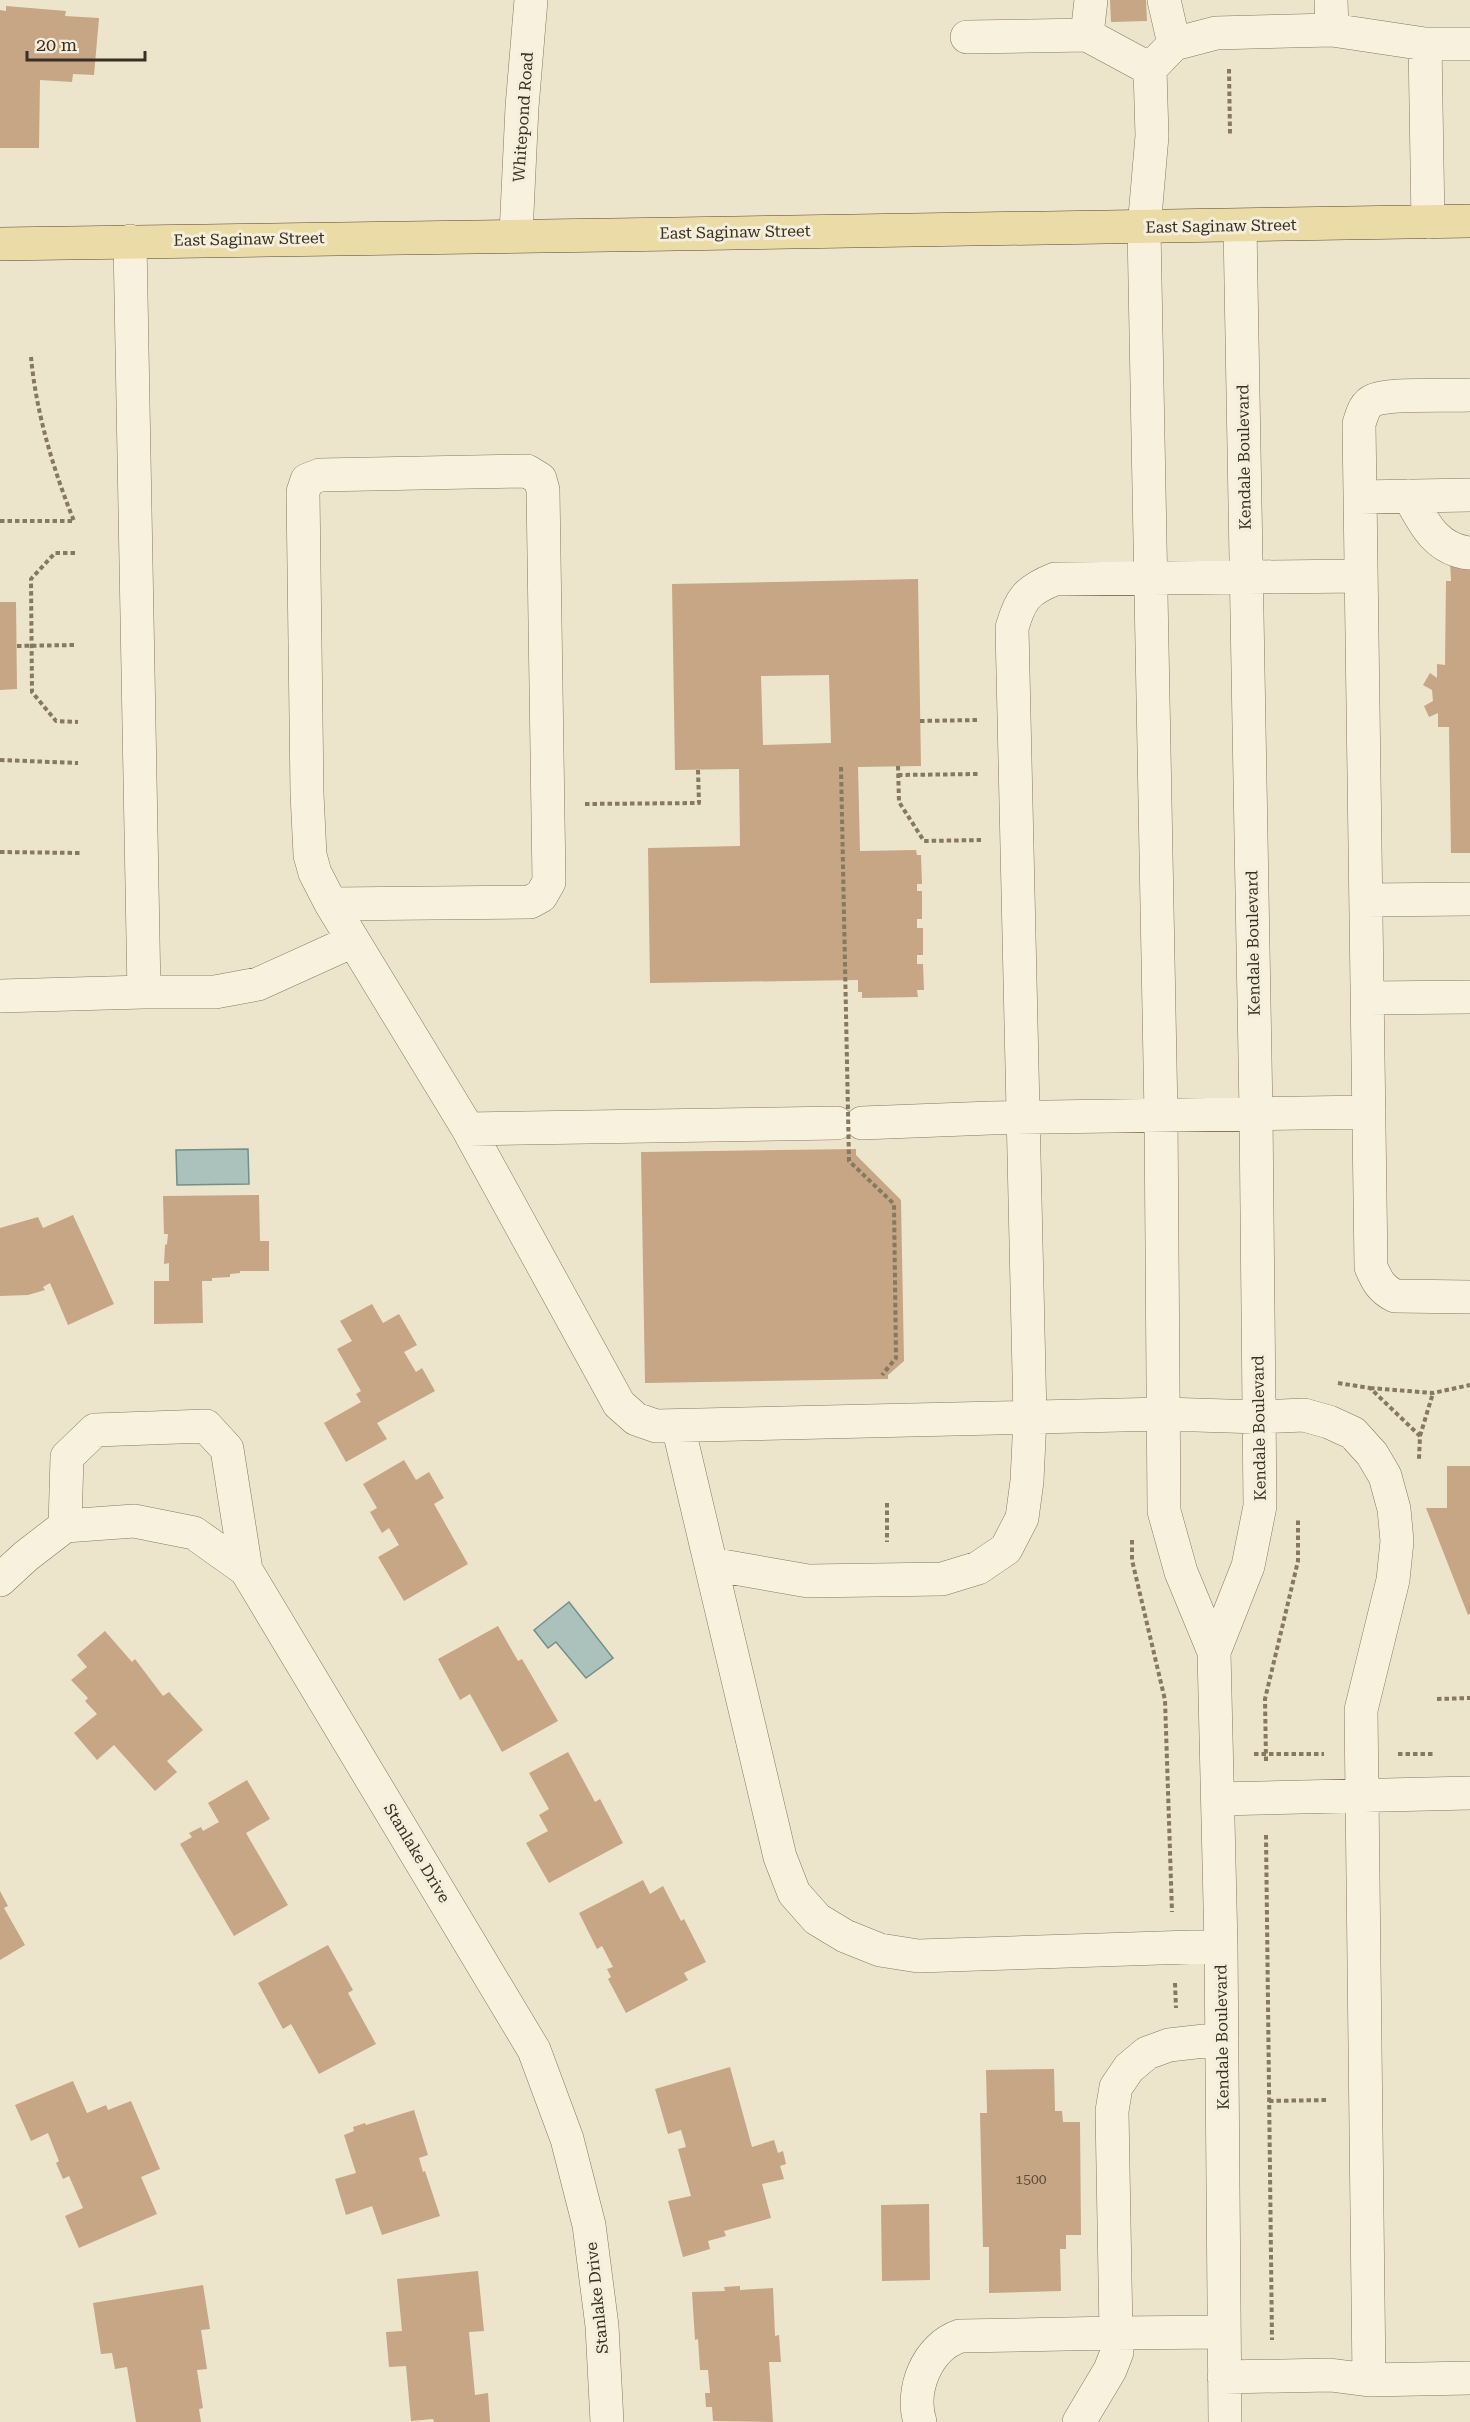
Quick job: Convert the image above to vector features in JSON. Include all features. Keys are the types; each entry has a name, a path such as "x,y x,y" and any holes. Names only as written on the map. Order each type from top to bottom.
{"main road":[{"name":"East Saginaw Street","path":"0,244 516,234 1144,228 1470,221"}],"street":[{"name":"Whitepond Road","path":"516,234 522,107 531,0"},
{"path":"1087,35 1091,0"},
{"path":"1164,0 1174,44"},
{"path":"967,37 1087,35 1150,69 1174,44 1216,33 1332,15 1425,44 1470,44"},
{"path":"1425,44 1428,222"},
{"name":"Kendale Boulevard","path":"1150,69 1152,136 1144,228 1161,1114 1164,1510 1181,1572 1214,1652 1221,1946 1226,2422"},
{"name":"Kendale Boulevard","path":"1214,1652 1248,1566 1260,1506 1256,1113 1240,226"},
{"path":"130,241 144,992"},
{"path":"1470,395 1386,397 1372,401 1363,411 1359,424 1371,1267 1377,1282 1385,1291 1395,1296 1470,1297"},
{"path":"331,904 530,902 541,896 549,882 543,490 540,479 527,471 320,475 308,480 303,492 309,845 315,873 331,904 468,1129 619,1404 636,1419 656,1426 1164,1414 1259,1417 1304,1415 1329,1422 1353,1433 1372,1454 1385,1476 1394,1509 1397,1541 1393,1581 1361,1710 1369,2380"},
{"path":"1360,497 1470,495"},
{"path":"1409,496 1426,528 1437,540 1450,548 1470,553"},
{"path":"711,1564 808,1581 942,1579 978,1568 1006,1549 1022,1518 1027,1481 1030,1418 1012,628 1019,605 1034,587 1054,579 1361,576"},
{"path":"1366,900 1470,899"},
{"path":"0,996 215,992 258,984 353,941"},
{"path":"1368,998 1470,997"},
{"path":"468,1129 849,1123 1161,1114 1369,1112"},
{"path":"0,1580 26,1556 65,1526 67,1457 95,1430 206,1426 227,1449 246,1570"},
{"path":"678,1426 780,1857 794,1893 817,1919 845,1936 880,1950 918,1956 1221,1946"},
{"name":"Stanlake Drive","path":"65,1526 134,1521 194,1533 246,1570 534,2050 567,2139 589,2225 602,2326 607,2422"},
{"path":"1218,1799 1470,1793"},
{"path":"1079,2422 1110,2370 1117,2352 1112,2111 1116,2087 1129,2068 1147,2053 1169,2045 1222,2039"},
{"path":"920,2422 917,2391 919,2384 938,2348 947,2340 960,2336 1224,2332"},
{"path":"1224,2377 1330,2375 1369,2380 1470,2378"}],"path":[{"path":"0,521 74,521 63,492 34,389 31,357"},
{"path":"75,553 55,553 31,579 32,692 56,721 78,722"},
{"path":"17,646 76,645"},
{"path":"920,722 968,720"},
{"path":"0,760 78,763"},
{"path":"898,766 899,802 924,841 991,839"},
{"path":"841,767 849,1161 894,1204 896,1358 882,1375"},
{"path":"548,805 699,803 698,770"},
{"path":"898,775 989,774"},
{"path":"0,852 80,853"},
{"path":"1370,1388 1433,1393 1470,1385"},
{"path":"1420,1436 1433,1393"},
{"path":"887,1503 887,1542"},
{"path":"1437,1700 1470,1698"},
{"path":"1168,1754 1436,1754"},
{"path":"1269,2101 1366,2099"}],"water":[{"path":"248,1149 249,1184 177,1185 176,1150"},
{"path":"569,1602 613,1658 586,1678 556,1642 548,1648 534,1630"}],"building":[{"path":"1110,0 1146,0 1147,21 1111,22"},
{"path":"6,6 66,11 65,16 99,18 94,75 73,74 72,82 40,80 39,148 0,148 0,10 6,11"},
{"path":"1450,560 1470,560 1470,853 1451,853 1449,727 1438,727 1438,713 1429,717 1424,706 1433,701 1432,690 1423,685 1430,673 1437,678 1437,664 1445,665 1446,581 1451,581"},
{"path":"918,579 921,766 858,767 860,851 916,850 917,855 921,855 922,884 917,884 917,891 922,891 922,919 917,919 917,928 923,928 923,955 917,955 917,964 923,964 924,990 917,990 918,997 862,998 862,992 858,992 858,980 650,983 648,848 740,846 739,769 675,770 672,584","holes":["829,675 831,743 763,745 761,676"]},
{"path":"0,602 16,602 17,689 0,690"},
{"path":"856,1149 856,1155 901,1200 904,1361 888,1375 888,1379 645,1383 641,1152"},
{"path":"259,1195 260,1241 269,1241 269,1271 240,1271 240,1273 230,1274 230,1277 202,1281 203,1323 154,1324 154,1281 169,1281 169,1263 164,1264 168,1234 164,1234 163,1196"},
{"path":"73,1215 114,1304 68,1325 50,1283 43,1287 45,1290 28,1295 0,1296 0,1228 38,1217 43,1228"},
{"path":"372,1304 383,1323 399,1314 417,1345 404,1352 416,1372 422,1368 435,1391 377,1423 387,1439 346,1462 324,1423 361,1402 356,1394 361,1391 337,1349 352,1341 340,1321"},
{"path":"404,1460 416,1480 429,1472 444,1498 434,1504 468,1564 404,1601 378,1557 399,1545 389,1528 382,1533 370,1512 377,1508 363,1484"},
{"path":"1447,1466 1470,1466 1470,1614 1468,1615 1426,1508 1447,1508"},
{"path":"498,1626 518,1661 522,1659 558,1721 502,1752 470,1694 460,1700 438,1659"},
{"path":"105,1631 132,1662 135,1659 163,1696 169,1692 203,1730 167,1761 177,1772 155,1791 114,1745 97,1760 74,1733 97,1714 85,1701 88,1698 71,1680 87,1667 77,1655"},
{"path":"568,1752 595,1802 600,1799 623,1843 549,1883 526,1843 548,1831 539,1815 549,1809 529,1773"},
{"path":"247,1780 270,1819 246,1833 288,1905 234,1936 180,1844 192,1837 189,1833 201,1827 203,1831 219,1822 208,1803"},
{"path":"643,1880 650,1894 663,1886 681,1921 684,1919 706,1962 684,1973 688,1980 626,2013 608,1979 611,1977 607,1969 613,1967 602,1946 597,1949 579,1913"},
{"path":"0,1891 8,1906 4,1908 25,1945 0,1960"},
{"path":"328,1945 353,1990 348,1993 376,2044 319,2074 291,2024 283,2029 258,1983"},
{"path":"730,2067 752,2147 774,2140 778,2153 783,2151 786,2164 780,2166 784,2179 762,2184 771,2218 724,2231 726,2236 708,2241 710,2249 683,2257 668,2201 691,2196 678,2149 686,2147 681,2130 668,2134 655,2089"},
{"path":"1054,2069 1055,2111 1062,2111 1063,2122 1080,2122 1081,2235 1066,2235 1066,2249 1060,2249 1061,2291 989,2293 989,2247 983,2247 980,2113 987,2113 986,2070"},
{"path":"73,2081 87,2113 106,2105 108,2110 131,2101 160,2169 141,2177 157,2214 79,2248 65,2216 83,2208 69,2176 63,2179 48,2133 31,2141 15,2105"},
{"path":"414,2110 428,2155 419,2158 440,2216 382,2235 372,2206 346,2215 335,2179 356,2173 344,2135 354,2131 353,2127"},
{"path":"929,2204 930,2280 882,2281 881,2205"},
{"path":"478,2271 484,2331 469,2332 475,2395 488,2393 490,2422 434,2422 433,2419 411,2421 406,2366 389,2367 386,2332 402,2331 397,2279"},
{"path":"203,2285 210,2329 201,2330 207,2369 197,2370 203,2408 199,2409 201,2422 136,2422 127,2367 115,2369 112,2353 101,2354 93,2303"},
{"path":"740,2286 740,2290 773,2288 775,2336 779,2335 781,2362 769,2362 773,2422 713,2421 712,2407 706,2407 705,2393 710,2393 708,2370 700,2370 698,2339 695,2340 692,2292 725,2291 724,2287"}]}
